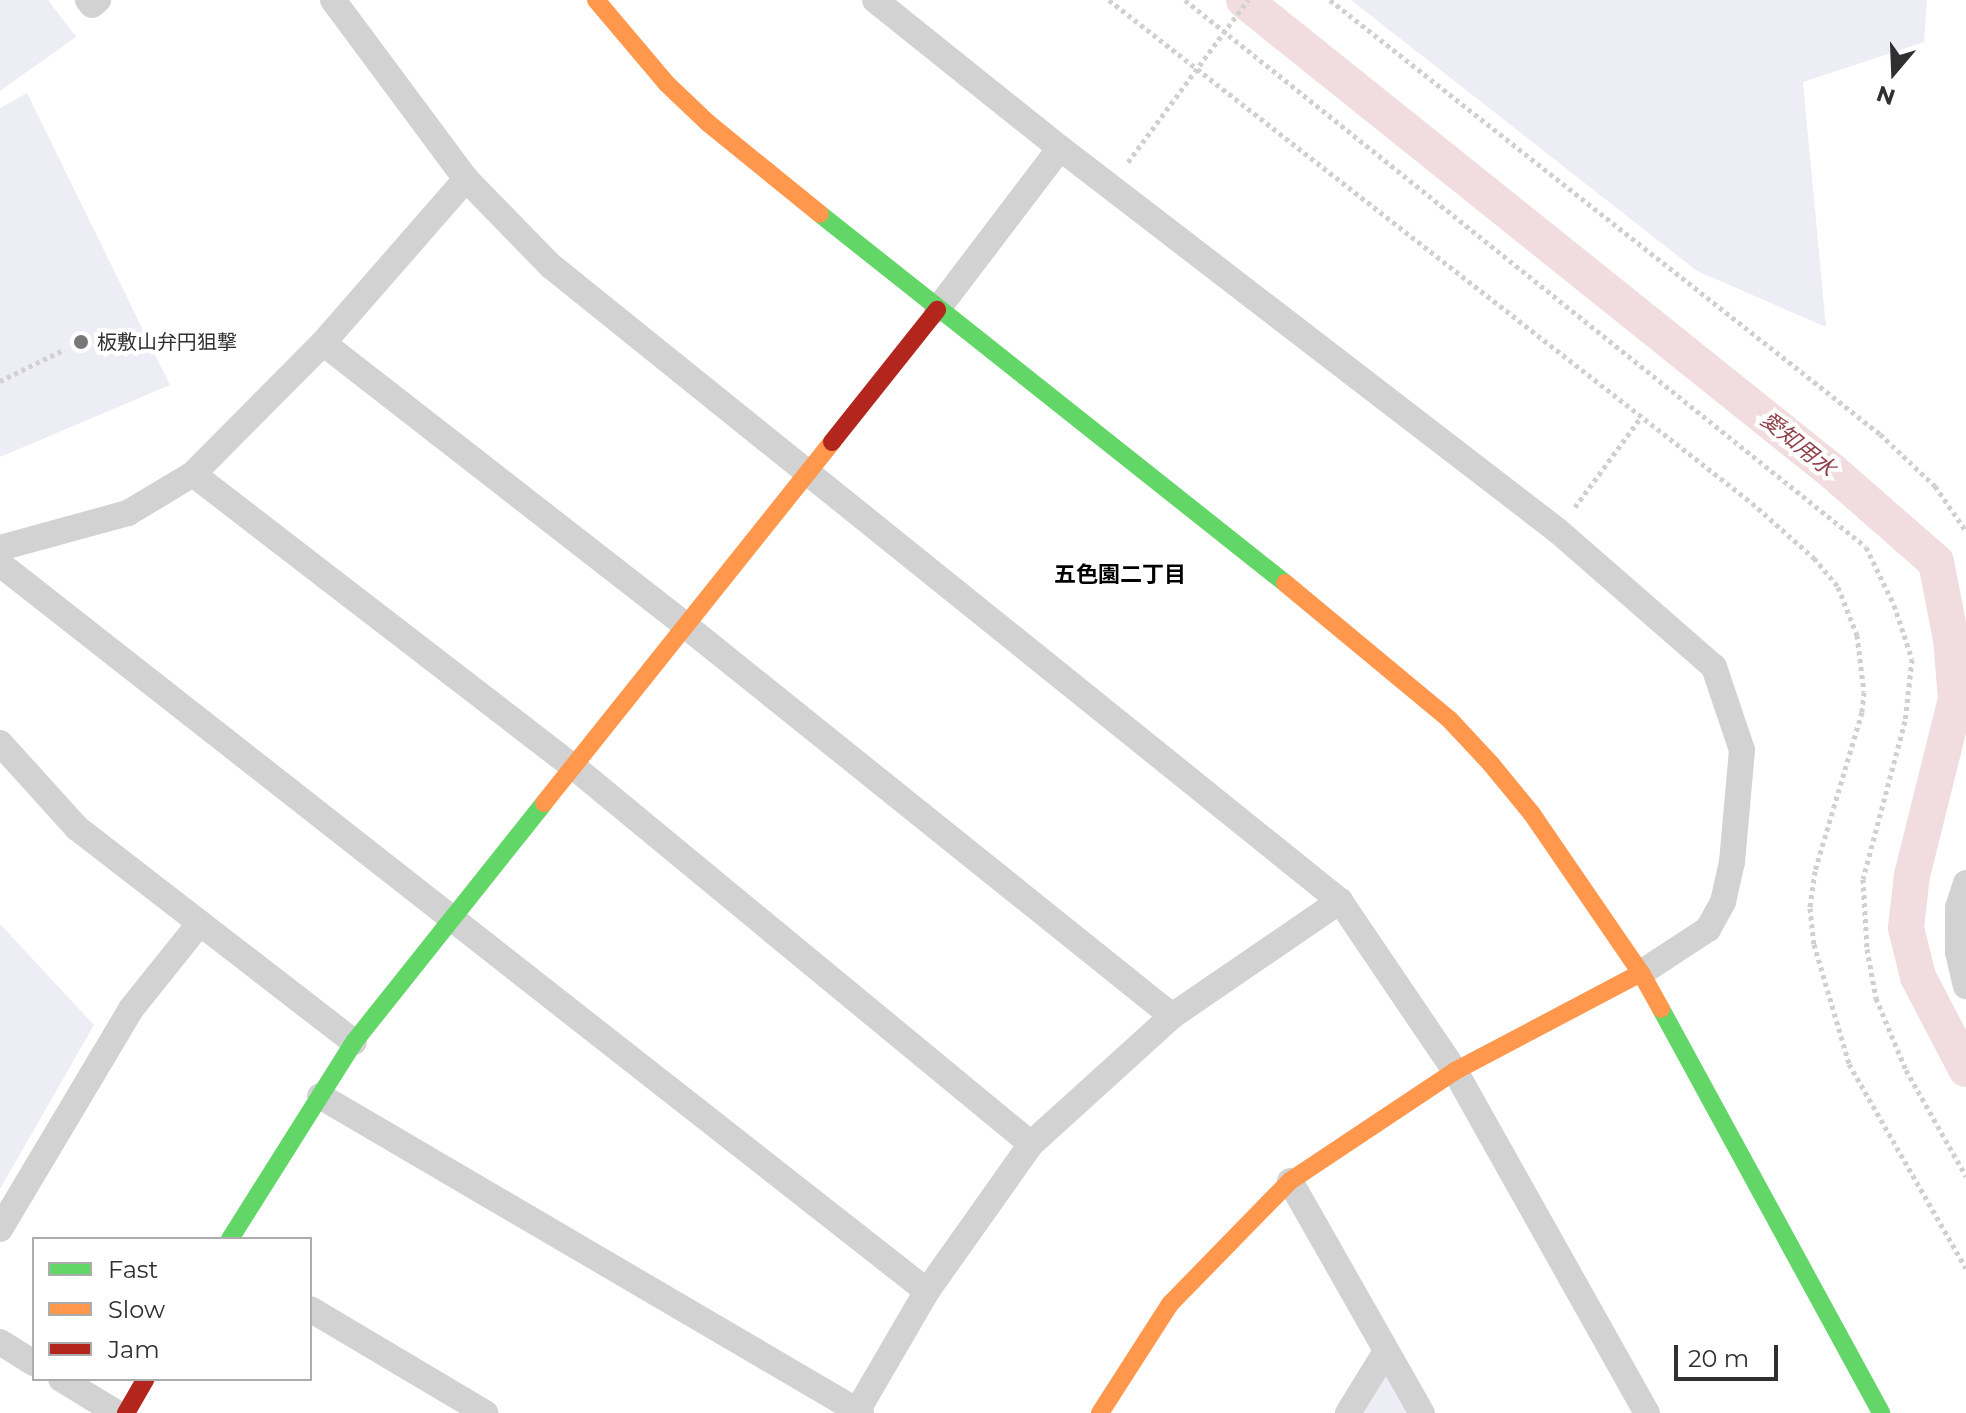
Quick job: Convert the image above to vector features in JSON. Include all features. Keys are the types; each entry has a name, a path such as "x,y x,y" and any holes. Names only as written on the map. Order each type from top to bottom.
{"street":[{"path":"88,0 92,5 98,0"},
{"path":"333,0 466,179 551,266 1340,901 1455,1071 1647,1413"},
{"path":"596,0 667,84 708,123 937,310 1362,644 1450,720 1532,814 1641,973 1879,1412"},
{"path":"875,0 1060,148 1558,531 1714,667 1742,750 1732,862 1723,902 1708,929 1641,973 1455,1071 1290,1181 1170,1304 1100,1413"},
{"path":"231,1237 354,1042 937,310 1060,148"},
{"path":"0,548 128,513 193,474 323,343 466,179"},
{"path":"323,343 686,626 1172,1016"},
{"path":"193,474 574,767 1031,1144"},
{"path":"0,564 927,1291"},
{"path":"0,743 77,828 354,1042"},
{"path":"1966,883 1958,908 1958,952 1966,986"},
{"path":"320,1096 858,1412 927,1291 1031,1144 1172,1016 1340,901"},
{"path":"0,1229 131,1009 200,923"},
{"path":"1290,1181 1385,1353 1422,1413"},
{"path":"312,1310 485,1413"},
{"path":"0,1342 32,1362"},
{"path":"1348,1413 1385,1353"},
{"path":"64,1381 117,1413"},
{"path":"126,1413 145,1381"}],"path":[{"path":"1109,0 1752,503 1814,558 1838,587 1857,635 1864,692 1862,712 1815,871 1810,908 1814,944 1849,1064 1966,1268"},
{"path":"1185,0 1866,547 1894,605 1912,659 1905,721 1863,879 1867,949 1876,998 1906,1070 1966,1176"},
{"path":"1111,186 1194,68 1248,0"},
{"path":"1330,0 1880,434 1935,486 1966,531"},
{"path":"0,381 65,349"},
{"path":"1558,531 1641,417"}],"shaded area":[{"path":"0,0 48,0 76,37 0,91"},
{"path":"1351,0 1927,0 1924,42 1803,82 1826,327 1697,271"},
{"path":"27,93 170,385 0,457 0,108"},
{"path":"0,924 94,1025 0,1189"},
{"path":"1385,1371 1408,1413 1359,1413"}],"waterway":[{"name":"愛知用水","path":"1244,0 1832,471 1936,562 1951,639 1956,699 1912,875 1906,928 1918,977 1966,1069"}],"traffic: fast":[{"path":"820,214 1285,583"},
{"path":"231,1237 354,1042 544,803"},
{"path":"1661,1009 1881,1413"}],"traffic: slow":[{"path":"596,0 667,84 708,123 820,214"},
{"path":"544,803 832,442"},
{"path":"1285,583 1450,720 1491,764 1532,814 1641,973 1661,1009"},
{"path":"1100,1413 1170,1304 1290,1181 1455,1071 1641,973"}],"traffic: jam":[{"path":"832,442 937,310"},
{"path":"126,1413 145,1381"}],"place":[{"name":"板敷山弁円狙撃","path":"81,342"}],"district":[{"name":"五色園二丁目","path":"1120,575"}]}
